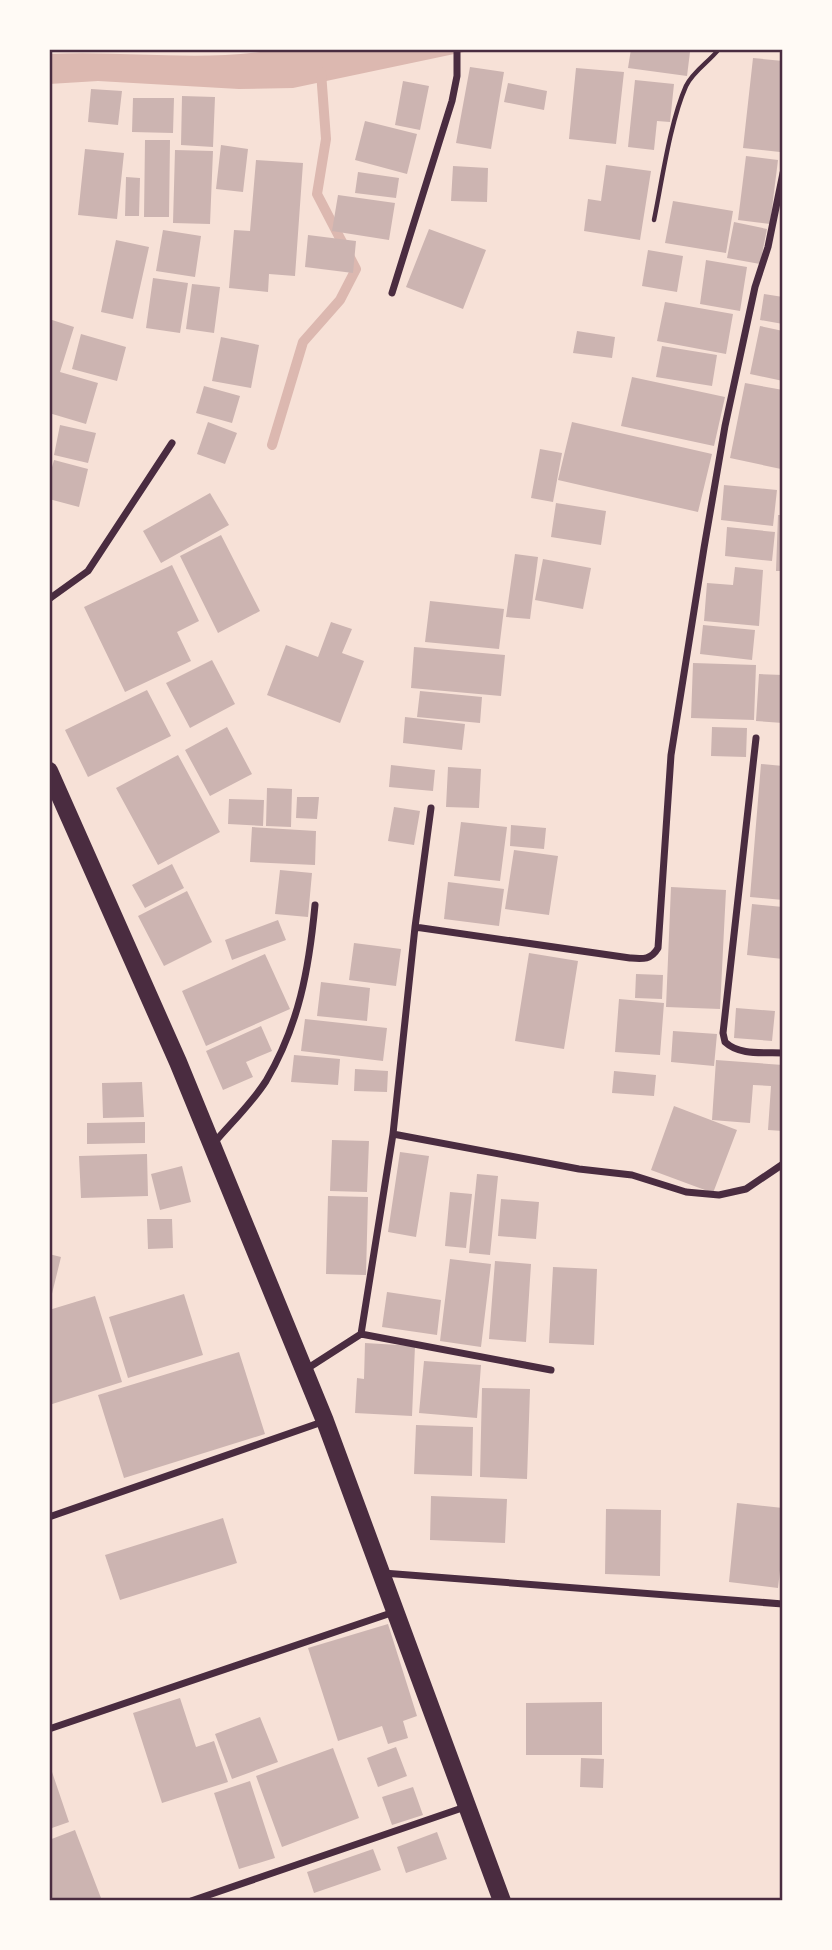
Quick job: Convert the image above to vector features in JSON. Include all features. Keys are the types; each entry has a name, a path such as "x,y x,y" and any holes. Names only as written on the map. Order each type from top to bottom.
{"main road":[{"path":"49,771 177,1062 326,1421 502,1901"}],"street":[{"path":"393,293 457,76 457,49"},
{"path":"415,927 630,958 645,959 654,956 658,948 671,755 696,600 725,426 783,173"},
{"path":"49,600 88,570 172,443"},
{"path":"757,738 723,1033 724,1042 732,1049 783,1053"},
{"path":"360,1334 393,1134 415,927 431,808"},
{"path":"212,1147 264,1083 281,1051 302,995 310,960 315,905"},
{"path":"393,1134 579,1169 632,1175 686,1192 719,1195 746,1189 783,1164"},
{"path":"305,1370 360,1334 551,1370"},
{"path":"49,1517 326,1421"},
{"path":"382,1573 783,1604"},
{"path":"49,1729 395,1611"},
{"path":"191,1901 466,1806"}],"path":[{"path":"654,220 676,118 686,86 719,49"}],"shaded area":[{"path":"280,49 478,49 293,88 239,89 98,81 49,84 49,54 194,56"}],"building":[{"path":"631,49 690,52 687,76 628,68"},
{"path":"753,58 783,61 783,125 780,152 743,148"},
{"path":"470,67 504,72 491,149 456,143"},
{"path":"576,68 624,72 616,144 569,139"},
{"path":"635,80 674,84 670,122 657,121 654,150 628,147"},
{"path":"403,81 429,86 420,130 395,125"},
{"path":"508,83 547,91 544,110 504,102"},
{"path":"91,89 122,91 118,125 88,122"},
{"path":"182,96 215,97 213,147 181,145"},
{"path":"133,98 174,98 173,133 132,132"},
{"path":"365,121 417,134 407,174 355,160"},
{"path":"145,140 170,140 169,217 144,217"},
{"path":"221,145 248,149 243,192 216,189"},
{"path":"85,149 124,153 117,219 78,215"},
{"path":"175,150 213,151 210,224 173,223"},
{"path":"746,156 778,160 770,224 738,220"},
{"path":"256,160 303,163 295,276 269,274 268,292 229,288 234,230 250,231"},
{"path":"606,165 651,171 640,240 584,231 588,199 601,201"},
{"path":"453,166 488,168 487,202 451,201"},
{"path":"358,172 399,178 396,198 355,193"},
{"path":"126,177 140,178 139,216 125,216"},
{"path":"338,195 395,203 389,240 332,231"},
{"path":"673,201 733,211 726,253 665,243"},
{"path":"734,222 767,229 760,264 727,258"},
{"path":"429,229 486,250 463,309 406,287"},
{"path":"163,230 201,236 195,277 156,271"},
{"path":"308,235 356,241 353,273 305,267"},
{"path":"116,240 149,247 133,319 101,312"},
{"path":"648,250 683,256 677,292 642,286"},
{"path":"706,260 747,267 740,311 700,304"},
{"path":"153,278 188,283 180,333 146,328"},
{"path":"192,284 220,287 214,333 186,329"},
{"path":"764,294 783,297 783,324 760,320"},
{"path":"665,302 733,314 726,354 657,341"},
{"path":"49,319 74,327 60,372 98,383 86,424 49,413"},
{"path":"760,326 783,331 783,381 750,374"},
{"path":"577,331 615,337 612,358 573,353"},
{"path":"81,334 126,347 117,381 72,369"},
{"path":"221,337 259,345 251,388 212,381"},
{"path":"662,346 717,355 712,386 656,377"},
{"path":"632,377 725,397 714,446 621,426"},
{"path":"745,383 783,390 781,469 730,458"},
{"path":"204,386 240,396 232,423 196,413"},
{"path":"208,422 237,433 225,464 197,454"},
{"path":"572,422 712,454 698,512 558,480"},
{"path":"60,425 96,433 88,463 54,455"},
{"path":"540,449 562,453 553,502 531,498"},
{"path":"54,460 88,469 79,507 49,499 49,478"},
{"path":"724,485 777,490 773,526 721,520"},
{"path":"210,493 229,525 161,563 143,531"},
{"path":"556,503 606,511 601,545 551,537"},
{"path":"778,515 783,515 783,571 776,571"},
{"path":"727,527 775,532 772,561 725,556"},
{"path":"221,535 260,611 218,633 180,556"},
{"path":"515,554 538,557 530,619 506,617"},
{"path":"543,559 591,568 583,609 535,600"},
{"path":"172,565 199,621 177,632 191,661 125,692 84,607"},
{"path":"735,567 763,570 759,626 704,621 707,583 733,585"},
{"path":"430,601 504,609 499,649 425,642"},
{"path":"331,622 352,629 342,653 364,661 340,723 267,695 286,645 318,657"},
{"path":"703,625 755,630 752,660 700,654"},
{"path":"414,647 505,655 501,696 411,688"},
{"path":"212,660 235,704 190,728 166,683"},
{"path":"693,663 756,665 754,720 691,718"},
{"path":"759,674 783,675 783,723 756,721"},
{"path":"147,690 171,736 88,777 65,730"},
{"path":"420,691 482,697 480,723 417,717"},
{"path":"405,717 465,724 462,750 403,743"},
{"path":"227,727 252,774 210,796 185,750"},
{"path":"712,727 747,728 746,757 711,756"},
{"path":"178,755 220,832 158,865 116,788"},
{"path":"761,764 783,766 783,900 750,897"},
{"path":"391,765 435,770 433,791 389,787"},
{"path":"448,767 481,769 479,808 446,807"},
{"path":"267,788 292,789 291,827 266,826"},
{"path":"297,797 319,797 317,819 296,818"},
{"path":"229,799 264,800 263,826 228,824"},
{"path":"394,807 420,811 414,845 388,841"},
{"path":"461,822 507,827 500,881 454,876"},
{"path":"511,825 546,828 544,849 510,846"},
{"path":"252,827 316,831 315,865 250,862"},
{"path":"514,850 558,856 549,915 505,909"},
{"path":"172,864 184,888 145,908 132,885"},
{"path":"280,870 312,873 308,917 275,914"},
{"path":"448,882 504,889 499,926 444,919"},
{"path":"671,887 726,890 720,1009 666,1007"},
{"path":"187,891 212,942 164,966 138,916"},
{"path":"752,904 783,907 783,959 747,955"},
{"path":"278,920 286,940 232,960 225,940"},
{"path":"354,943 401,949 396,986 349,980"},
{"path":"529,953 578,961 564,1049 515,1041"},
{"path":"265,954 290,1009 206,1046 182,991"},
{"path":"636,974 663,975 662,999 635,998"},
{"path":"321,982 370,988 367,1021 317,1016"},
{"path":"619,999 664,1003 660,1055 615,1052"},
{"path":"736,1008 775,1011 772,1041 734,1038"},
{"path":"305,1019 387,1028 383,1061 301,1051"},
{"path":"261,1026 272,1051 246,1062 253,1077 223,1090 206,1051"},
{"path":"673,1031 717,1034 714,1066 671,1062"},
{"path":"294,1055 340,1059 338,1085 291,1082"},
{"path":"716,1060 783,1065 783,1131 768,1130 771,1086 753,1085 750,1123 712,1120"},
{"path":"355,1069 388,1071 387,1092 354,1091"},
{"path":"614,1071 656,1075 654,1096 612,1093"},
{"path":"142,1082 144,1117 103,1118 102,1083"},
{"path":"674,1106 737,1130 713,1193 651,1170"},
{"path":"145,1122 145,1143 87,1144 87,1123"},
{"path":"332,1140 369,1141 367,1192 330,1191"},
{"path":"400,1152 429,1156 416,1237 388,1232"},
{"path":"147,1154 148,1196 81,1198 79,1156"},
{"path":"182,1166 191,1202 160,1210 151,1174"},
{"path":"477,1174 498,1176 490,1255 469,1253"},
{"path":"450,1192 472,1194 466,1248 445,1246"},
{"path":"328,1196 368,1197 366,1275 326,1274"},
{"path":"501,1199 539,1202 536,1239 498,1236"},
{"path":"147,1219 172,1219 173,1248 148,1249"},
{"path":"49,1254 61,1257 50,1302 49,1301"},
{"path":"450,1259 491,1264 481,1347 440,1341"},
{"path":"495,1261 531,1264 526,1342 489,1339"},
{"path":"553,1267 597,1269 594,1345 549,1343"},
{"path":"387,1292 441,1300 437,1335 382,1327"},
{"path":"184,1294 203,1355 128,1378 109,1317"},
{"path":"95,1296 122,1382 49,1405 49,1310"},
{"path":"365,1343 415,1346 412,1416 355,1413 357,1378 364,1379"},
{"path":"239,1352 265,1434 124,1478 98,1395"},
{"path":"424,1361 481,1365 477,1418 419,1413"},
{"path":"482,1388 530,1389 527,1479 480,1477"},
{"path":"416,1425 473,1427 472,1476 414,1474"},
{"path":"431,1496 507,1499 505,1543 430,1540"},
{"path":"737,1503 783,1508 783,1544 778,1588 729,1582"},
{"path":"606,1509 661,1510 660,1576 605,1574"},
{"path":"223,1518 237,1563 120,1600 105,1555"},
{"path":"388,1624 417,1716 403,1721 408,1738 388,1744 382,1726 338,1741 308,1648"},
{"path":"180,1698 196,1747 214,1741 228,1782 162,1803 133,1713"},
{"path":"602,1702 602,1755 526,1755 526,1703"},
{"path":"260,1717 278,1762 232,1779 215,1734"},
{"path":"396,1747 407,1776 378,1787 367,1758"},
{"path":"333,1748 359,1818 282,1847 256,1776"},
{"path":"581,1758 604,1759 603,1788 580,1787"},
{"path":"49,1763 69,1822 49,1829"},
{"path":"250,1781 275,1858 239,1869 214,1793"},
{"path":"413,1787 423,1815 392,1825 382,1797"},
{"path":"75,1830 101,1898 93,1901 49,1901 49,1840"},
{"path":"437,1832 447,1859 406,1873 397,1847"},
{"path":"373,1849 381,1870 314,1893 307,1872"}],"waterway":[{"path":"272,445 303,342 340,300 356,269 317,194 326,139 321,72"}]}
